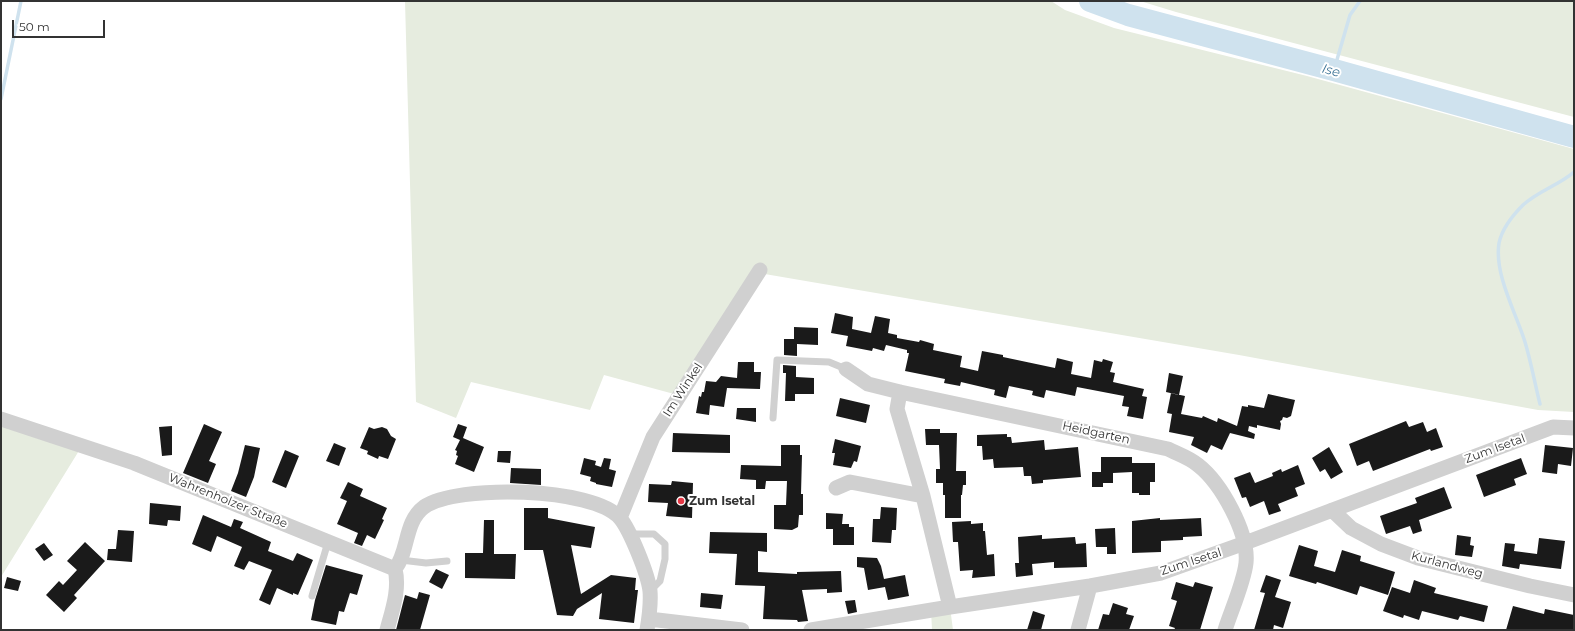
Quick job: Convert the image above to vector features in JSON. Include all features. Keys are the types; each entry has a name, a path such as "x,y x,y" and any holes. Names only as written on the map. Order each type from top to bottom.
{"street":[{"name":"Im Winkel","path":"620,518 652,437 760,270"},
{"name":"Heidgarten","path":"846,369 868,384 1168,449 1198,464 1216,484 1234,515 1245,543 1246,564 1225,630"},
{"path":"900,392 897,409 923,496 950,607"},
{"name":"Wahrenholzer Straße","path":"1,419 134,463 328,542 398,564"},
{"name":"Zum Isetal","path":"812,630 1090,586 1161,573 1245,543 1553,427 1574,428"},
{"path":"836,488 850,482 923,496"},
{"path":"387,630 395,598 398,564 415,516 431,502 478,492 503,491 560,496 589,501 611,511 620,518 629,534 643,568 650,591 648,624 742,630"},
{"name":"Kurlandweg","path":"1332,510 1351,528 1381,544 1418,558 1515,583 1574,595"},
{"path":"1078,630 1090,586"}],"lane":[{"path":"773,418 777,360 829,362 846,369"},
{"path":"629,534 654,534 665,544 665,559 660,581 650,591"},
{"path":"312,596 328,542"},
{"path":"398,564 447,561"}],"shaded area":[{"path":"405,1 1051,1 1065,10 1114,28 1307,76 1574,149 1574,412 1538,410 1239,355 753,272 674,394 604,375 590,410 471,382 456,418 416,402"},
{"path":"1140,1 1574,1 1574,117 1176,12"},
{"path":"1,413 85,441 1,577"},
{"path":"950,607 953,630 932,630 931,610"}],"building":[{"path":"835,313 853,317 852,329 871,333 875,316 890,319 888,333 897,335 897,338 919,342 920,340 934,344 933,350 962,356 960,367 978,371 982,351 1055,368 1057,358 1073,362 1071,374 1091,378 1094,360 1102,362 1103,359 1113,362 1110,372 1115,373 1113,382 1144,389 1142,396 1147,397 1143,419 1127,416 1129,407 1122,406 1124,396 1077,387 1075,396 1046,390 1044,398 1032,395 1033,391 1009,386 1006,398 994,395 995,390 961,382 960,386 944,383 945,379 905,371 909,353 907,353 907,350 886,345 884,351 873,348 872,351 846,346 848,336 831,333"},
{"path":"794,327 818,328 818,345 797,344 797,356 784,355 784,339 794,339"},
{"path":"738,362 754,362 754,372 761,372 760,389 727,388 724,407 710,405 709,415 696,413 699,396 701,397 702,392 704,392 706,381 716,382 721,376 737,378"},
{"path":"783,365 796,366 796,377 814,378 814,394 795,394 795,401 785,401 786,373 783,373"},
{"path":"1169,373 1183,376 1179,395 1166,392"},
{"path":"1171,393 1185,396 1181,414 1202,418 1203,416 1217,422 1218,418 1237,426 1242,406 1248,407 1248,405 1264,408 1268,394 1295,400 1291,416 1287,418 1283,417 1280,421 1280,430 1257,425 1257,428 1249,426 1248,431 1255,434 1254,439 1230,433 1222,450 1211,445 1207,453 1191,445 1194,437 1169,432 1172,414 1167,413"},
{"path":"840,398 870,405 866,423 836,416"},
{"path":"737,408 756,408 756,422 736,419"},
{"path":"1406,421 1409,427 1423,422 1427,432 1436,428 1443,447 1431,451 1430,449 1373,471 1369,461 1357,466 1349,444"},
{"path":"204,424 222,432 209,461 216,464 208,483 183,473"},
{"path":"458,424 467,427 463,438 484,447 474,472 455,464 458,456 456,455 457,451 455,450 460,440 453,437"},
{"path":"172,426 172,455 162,456 159,427"},
{"path":"369,427 374,429 382,427 387,429 391,436 396,439 388,459 379,456 378,459 367,454 368,451 360,448"},
{"path":"925,429 940,429 940,433 957,433 956,471 966,471 966,485 963,485 961,495 961,518 945,518 945,495 943,495 943,483 936,483 936,469 940,469 939,445 926,445"},
{"path":"673,433 730,435 730,453 672,452"},
{"path":"1007,434 1007,437 1011,437 1012,443 1044,440 1045,450 1078,447 1081,477 1043,480 1043,483 1032,484 1031,476 1024,476 1023,467 994,468 993,459 983,460 982,446 977,446 977,435"},
{"path":"835,439 861,446 857,462 854,461 851,468 833,465 835,453 832,453"},
{"path":"334,443 346,448 339,466 326,461"},
{"path":"245,445 260,448 254,477 246,497 231,491 238,473"},
{"path":"781,445 800,445 800,455 802,455 801,494 803,494 803,515 799,515 798,527 792,530 774,529 774,505 786,505 787,481 766,481 765,489 756,489 756,480 740,479 741,465 781,466"},
{"path":"1545,445 1573,448 1571,466 1558,464 1557,474 1542,472"},
{"path":"1329,447 1343,472 1331,479 1325,469 1320,472 1312,458"},
{"path":"285,450 299,456 286,488 272,482"},
{"path":"498,451 511,451 510,463 497,462"},
{"path":"1101,457 1132,457 1132,463 1155,463 1155,482 1150,482 1150,495 1139,495 1139,493 1132,493 1132,472 1113,473 1113,483 1103,483 1103,487 1092,487 1092,472 1101,472"},
{"path":"584,458 596,461 595,465 601,467 604,458 611,459 609,469 616,471 612,487 596,484 590,481 591,477 580,474"},
{"path":"1521,458 1527,474 1514,479 1516,485 1484,497 1476,475"},
{"path":"1298,465 1305,484 1295,488 1298,496 1278,504 1281,511 1269,515 1264,501 1250,507 1246,497 1242,498 1234,478 1250,472 1255,483 1273,476 1272,473 1281,469 1282,472"},
{"path":"511,468 541,469 541,485 510,483"},
{"name":"Zum Isetal","path":"672,481 693,483 692,518 666,516 668,503 648,502 649,484 671,485"},
{"path":"348,482 363,489 360,496 387,508 382,519 384,520 375,539 367,535 362,546 354,543 358,533 337,524 347,501 340,498"},
{"path":"1444,487 1452,508 1419,520 1422,531 1413,534 1410,526 1386,534 1380,516 1417,503 1415,498"},
{"path":"150,503 181,506 180,521 168,520 167,526 149,524"},
{"path":"881,507 897,508 896,530 892,530 891,543 872,542 873,519 880,519"},
{"path":"524,508 548,508 548,518 595,527 591,548 571,545 581,594 611,575 636,578 635,590 638,590 634,623 599,619 602,593 577,609 573,616 557,615 543,550 524,550"},
{"path":"826,513 843,514 842,524 849,524 849,527 854,527 854,545 833,545 833,529 826,529"},
{"path":"203,515 231,527 234,519 243,522 240,528 271,542 268,551 293,561 297,553 313,560 298,595 293,593 293,595 277,588 270,605 259,600 272,570 249,561 244,570 234,566 242,547 217,536 211,552 192,544"},
{"path":"1160,518 1160,520 1201,518 1202,536 1183,537 1183,540 1161,541 1161,552 1132,553 1132,521"},
{"path":"484,520 494,520 494,554 516,554 515,579 465,578 465,553 483,553"},
{"path":"971,521 971,524 983,523 987,555 994,554 995,576 972,578 973,570 960,571 958,542 953,542 952,522"},
{"path":"1115,528 1116,554 1107,554 1107,547 1096,547 1095,529"},
{"path":"118,530 134,531 132,562 107,560 108,549 116,549"},
{"path":"710,532 767,533 767,552 758,551 758,572 797,574 797,572 841,571 842,592 827,593 827,589 802,590 808,621 798,622 797,620 763,619 765,586 735,585 737,554 709,553"},
{"path":"1042,535 1042,539 1075,537 1076,544 1086,543 1087,567 1054,568 1054,562 1032,564 1033,575 1016,577 1015,563 1019,563 1018,537"},
{"path":"1457,535 1471,537 1470,545 1474,546 1472,557 1455,555"},
{"path":"1539,538 1565,541 1561,569 1520,564 1519,569 1502,566 1505,543 1515,544 1514,551 1537,554"},
{"path":"85,542 105,561 74,595 77,598 64,612 46,595 59,581 63,585 77,570 67,561"},
{"path":"44,543 53,555 44,561 35,549"},
{"path":"1299,545 1318,551 1314,566 1335,572 1342,550 1361,556 1360,561 1395,572 1388,595 1360,586 1357,595 1317,582 1316,584 1289,576"},
{"path":"857,557 877,558 881,566 884,579 905,575 909,596 888,600 885,587 868,590 864,568 857,567"},
{"path":"326,565 363,575 357,595 350,593 344,612 339,611 336,625 311,620 315,600"},
{"path":"436,569 449,575 442,589 429,582"},
{"path":"1266,575 1281,580 1275,597 1291,602 1283,628 1274,625 1273,630 1254,630 1265,593 1260,592"},
{"path":"7,577 21,581 18,591 4,588"},
{"path":"1414,580 1436,588 1434,593 1488,606 1484,622 1460,616 1458,620 1422,611 1419,620 1404,615 1403,618 1383,611 1392,587 1410,593"},
{"path":"1176,582 1193,587 1195,582 1213,587 1200,630 1174,630 1175,628 1169,626 1177,601 1171,599"},
{"path":"419,592 430,595 420,630 396,630 405,595 417,599"},
{"path":"701,593 723,595 721,609 700,607"},
{"path":"855,600 857,612 848,614 845,601"},
{"path":"1113,603 1128,608 1126,614 1134,616 1129,630 1098,630 1103,614 1109,615"},
{"path":"1513,606 1544,614 1545,609 1574,615 1574,630 1506,630"},
{"path":"1033,611 1045,615 1041,630 1027,630"}],"waterway":[{"path":"1,99 21,1"},
{"name":"Ise","path":"1090,1 1128,15 1334,70 1574,137"},
{"path":"1334,70 1350,15 1360,1"},
{"path":"1540,404 1525,342 1503,280 1498,255 1499,243 1508,222 1523,205 1574,172"}],"place":[{"name":"Zum Isetal","path":"681,501"}]}
